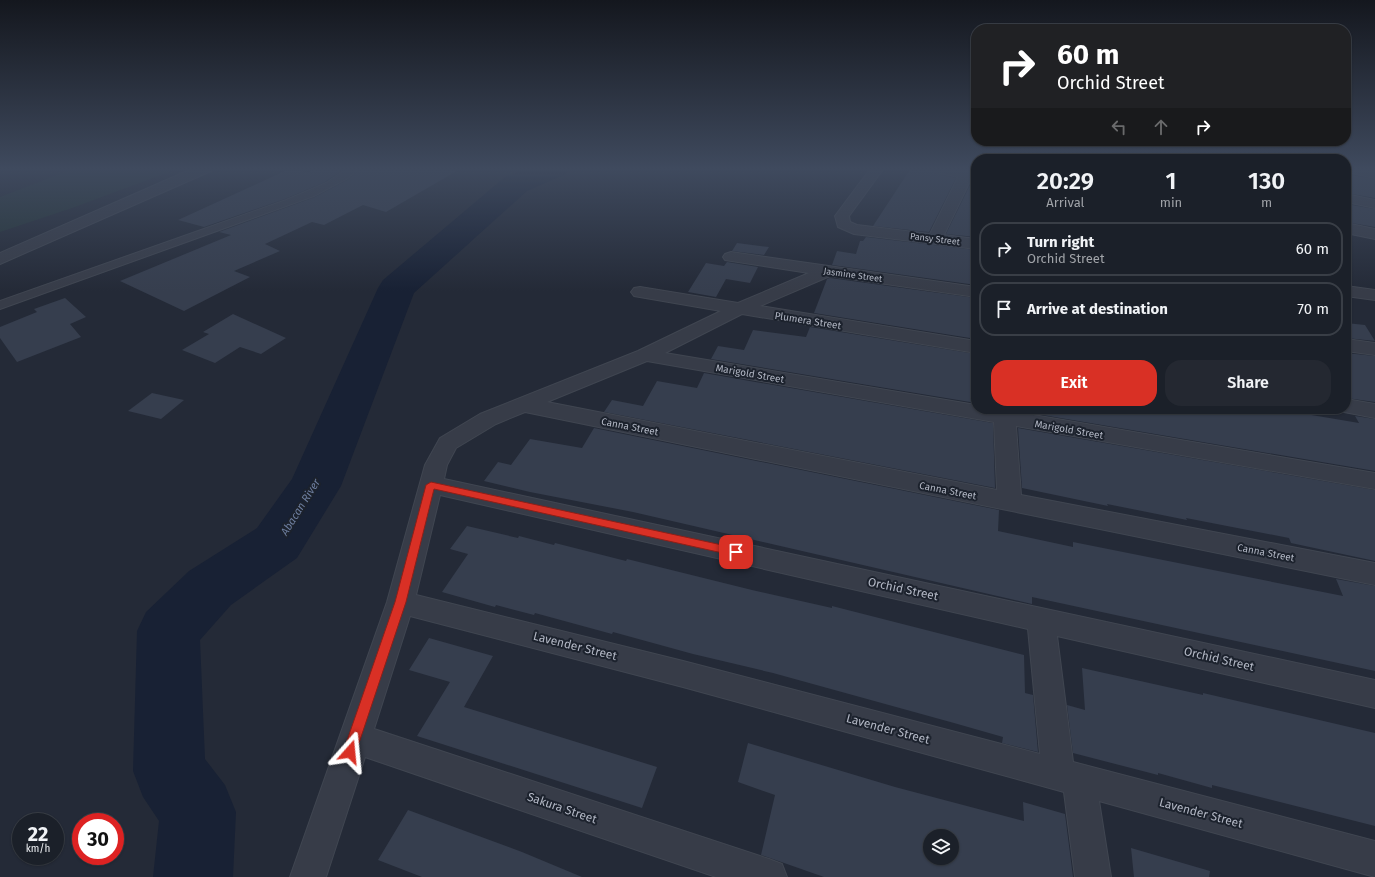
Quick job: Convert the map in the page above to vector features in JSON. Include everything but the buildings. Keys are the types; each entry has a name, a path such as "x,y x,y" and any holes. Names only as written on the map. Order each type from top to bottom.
{"street":[{"path":"0,259 113,209"},
{"name":"Pansy Street","path":"847,209 842,216 843,224 854,229 971,243"},
{"path":"935,239 951,209"},
{"path":"1351,229 1375,234"},
{"name":"Jasmine Street","path":"731,257 971,291"},
{"path":"308,877 401,602 436,465 448,443 488,419 521,404 644,355 738,309 828,271"},
{"name":"Plumera Street","path":"640,292 971,346"},
{"path":"1351,292 1375,295"},
{"path":"1351,346 1375,349"},
{"name":"Marigold Street","path":"644,355 971,412"},
{"name":"Canna Street","path":"521,404 1375,574"},
{"path":"1351,407 1375,411"},
{"name":"Marigold Street","path":"982,414 1005,418 1057,418 1375,481"},
{"path":"1005,418 1009,502"},
{"name":"Orchid Street","path":"431,485 1375,694"},
{"name":"Lavender Street","path":"401,602 683,674 1375,859"},
{"path":"1041,620 1068,777 1094,877"},
{"name":"Sakura Street","path":"354,738 769,877"}],"lane":[{"path":"0,305 270,209"}],"shaded area":[{"path":"0,209 69,209 0,232"}],"waterway":[{"name":"Abacan River","path":"193,877 198,812 169,771 168,631 210,588 277,543 315,486 397,288 487,209"}],"route":[{"path":"350,752 401,602 431,485 736,552"}]}
